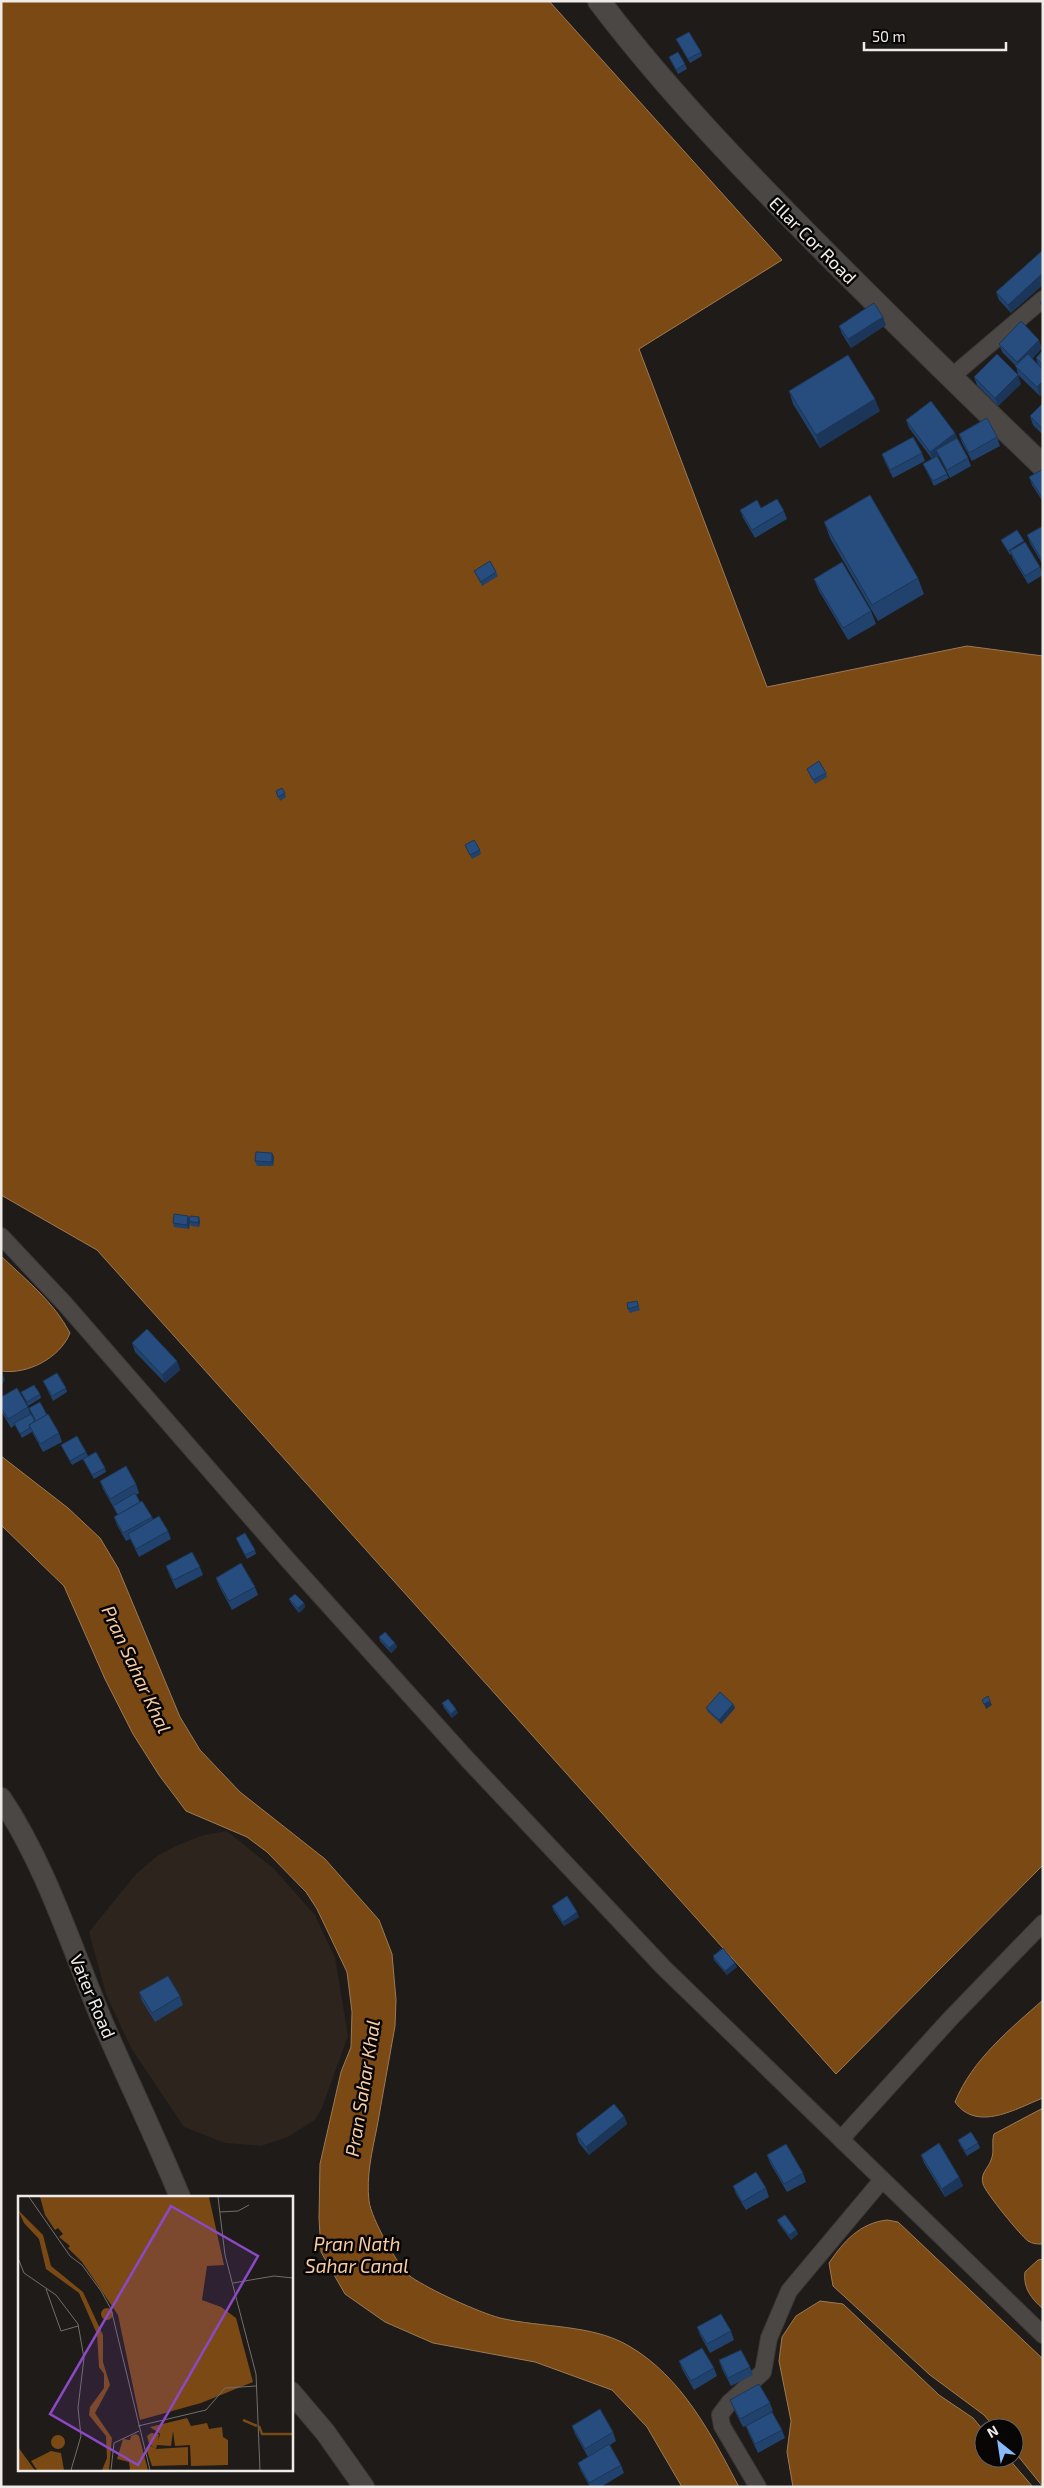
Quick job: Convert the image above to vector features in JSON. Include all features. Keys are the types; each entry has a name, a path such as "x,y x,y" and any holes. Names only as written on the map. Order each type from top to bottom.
{"main road":[{"name":"Ellar Cor Road","path":"598,1 641,57 737,163 950,378 1043,466"}],"street":[{"path":"950,378 1043,299"},
{"path":"1,1236 65,1304 287,1559 468,1760 664,1968 842,2138 882,2180 1043,2335"},
{"name":"Vater Road","path":"1,1798 11,1812 49,1889 103,2024 180,2196"},
{"path":"842,2138 950,2019 1043,1923"},
{"path":"758,2487 722,2426 720,2415 729,2403 763,2372 769,2338 789,2290 882,2180"},
{"path":"292,2393 325,2432 364,2487"}],"shaded area":[{"path":"227,1831 274,1869 315,1915 335,1958 348,2036 322,2108 315,2120 288,2137 261,2146 225,2143 184,2127 131,2048 106,1994 89,1932 136,1874 157,1856 204,1835"}],"water":[{"path":"1,1 549,1 782,260 639,349 767,687 967,646 1043,656 1043,1865 836,2074 97,1250 1,1195"},
{"path":"1,1256 48,1301 70,1333 59,1350 42,1363 11,1372 1,1371"},
{"name":"Pran Nath Sahar Canal","path":"1,1456 68,1508 100,1538 118,1568 180,1717 200,1750 240,1792 325,1859 379,1920 392,1954 396,2000 395,2026 371,2155 368,2192 375,2219 399,2263 411,2277 419,2282 479,2311 516,2321 583,2330 615,2339 629,2346 648,2359 680,2390 706,2427 739,2487 682,2487 647,2427 612,2390 535,2362 433,2343 385,2322 345,2294 321,2252 319,2218 320,2164 341,2072 351,2047 352,2012 347,1972 317,1909 306,1892 267,1852 247,1837 186,1811 159,1775 133,1734 105,1679 64,1586 1,1525"},
{"path":"1043,2000 1043,2098 1010,2112 986,2117 974,2116 964,2111 955,2102 971,2072 993,2046"},
{"path":"1043,2108 1043,2244 1039,2244 1028,2241 1018,2231 985,2189 982,2180 992,2157 994,2134"},
{"path":"887,2220 898,2222 1043,2359 1043,2487 1024,2463 1024,2418 987,2418 930,2375 833,2286 829,2263 854,2234 877,2222"},
{"path":"1043,2259 1043,2309 1035,2301 1027,2288 1025,2272 1038,2260"},
{"path":"820,2301 843,2304 939,2395 974,2419 974,2468 1017,2468 1033,2487 793,2487 787,2452 791,2421 779,2361 782,2337 796,2316"}],"building":[{"path":"689,32 701,52 688,59 676,39"},
{"path":"678,52 685,64 676,70 669,57"},
{"path":"1043,250 1043,273 1008,305 996,292"},
{"path":"874,303 883,317 848,339 839,326"},
{"path":"1021,321 1039,340 1017,362 999,344"},
{"path":"1043,350 1043,365 1036,358"},
{"path":"997,354 1018,375 995,398 974,377"},
{"path":"1028,354 1043,370 1043,381 1037,387 1015,366"},
{"path":"848,355 875,399 816,435 789,391"},
{"path":"931,401 955,433 930,452 906,420"},
{"path":"1043,403 1043,426 1041,427 1030,416"},
{"path":"987,418 997,437 969,453 959,434"},
{"path":"913,437 922,453 890,470 882,454"},
{"path":"957,438 968,458 947,470 936,450"},
{"path":"937,456 947,474 933,481 923,464"},
{"path":"1043,469 1043,499 1029,477"},
{"path":"870,495 918,578 872,605 824,522"},
{"path":"777,499 784,511 752,530 740,510 757,500 761,508"},
{"path":"1043,526 1043,562 1027,535"},
{"path":"1017,530 1024,541 1008,551 1001,540"},
{"path":"1025,542 1040,567 1025,576 1010,551"},
{"path":"490,561 496,572 481,582 474,571"},
{"path":"842,562 871,611 843,628 814,579"},
{"path":"819,761 826,773 813,780 807,769"},
{"path":"282,788 285,793 278,797 276,791"},
{"path":"474,840 480,850 470,855 465,845"},
{"path":"256,1152 272,1153 272,1162 255,1161"},
{"path":"174,1214 188,1216 187,1225 173,1223"},
{"path":"190,1216 199,1217 198,1223 189,1221"},
{"path":"637,1301 638,1306 628,1309 627,1303"},
{"path":"147,1329 177,1361 162,1375 132,1343"},
{"path":"57,1373 66,1388 52,1396 43,1381"},
{"path":"34,1385 40,1394 27,1402 21,1392"},
{"path":"17,1388 28,1407 8,1419 1,1408 1,1397"},
{"path":"40,1402 47,1415 36,1421 29,1408"},
{"path":"31,1414 35,1421 29,1425 30,1428 20,1434 14,1423"},
{"path":"48,1414 59,1433 40,1444 29,1425"},
{"path":"77,1436 86,1452 70,1461 61,1445"},
{"path":"96,1452 105,1468 92,1475 83,1459"},
{"path":"126,1466 136,1484 110,1499 100,1481"},
{"path":"135,1493 140,1502 118,1515 113,1506"},
{"path":"142,1501 152,1517 123,1533 114,1517"},
{"path":"159,1516 168,1531 136,1549 128,1534"},
{"path":"245,1533 255,1550 245,1555 236,1538"},
{"path":"192,1552 200,1567 173,1580 166,1566"},
{"path":"241,1563 255,1587 229,1601 216,1578"},
{"path":"295,1594 304,1603 298,1608 289,1599"},
{"path":"385,1632 395,1643 389,1648 379,1637"},
{"path":"720,1692 733,1704 719,1720 706,1708"},
{"path":"988,1696 990,1701 984,1704 982,1700"},
{"path":"448,1699 456,1709 451,1714 442,1703"},
{"path":"567,1896 577,1912 563,1922 552,1906"},
{"path":"723,1948 735,1963 725,1971 713,1956"},
{"path":"168,1976 180,1996 152,2013 139,1992"},
{"path":"614,2104 624,2116 586,2147 576,2134"},
{"path":"971,2132 978,2143 965,2151 958,2140"},
{"path":"939,2143 959,2177 942,2189 921,2155"},
{"path":"786,2144 803,2173 784,2184 767,2155"},
{"path":"756,2172 766,2188 742,2202 733,2186"},
{"path":"785,2215 796,2230 789,2235 777,2220"},
{"path":"721,2314 731,2331 707,2344 697,2327"},
{"path":"702,2348 714,2368 691,2381 679,2361"},
{"path":"741,2350 750,2367 728,2378 719,2360"},
{"path":"759,2384 770,2403 740,2419 730,2400"},
{"path":"600,2409 613,2432 585,2449 572,2426"},
{"path":"772,2412 782,2430 755,2444 746,2426"},
{"path":"609,2444 621,2465 589,2483 578,2463"}],"water label":[{"name":"Pran Sahar Khal","path":"137,1669"},
{"name":"Pran Sahar Khal","path":"362,2088"}]}
